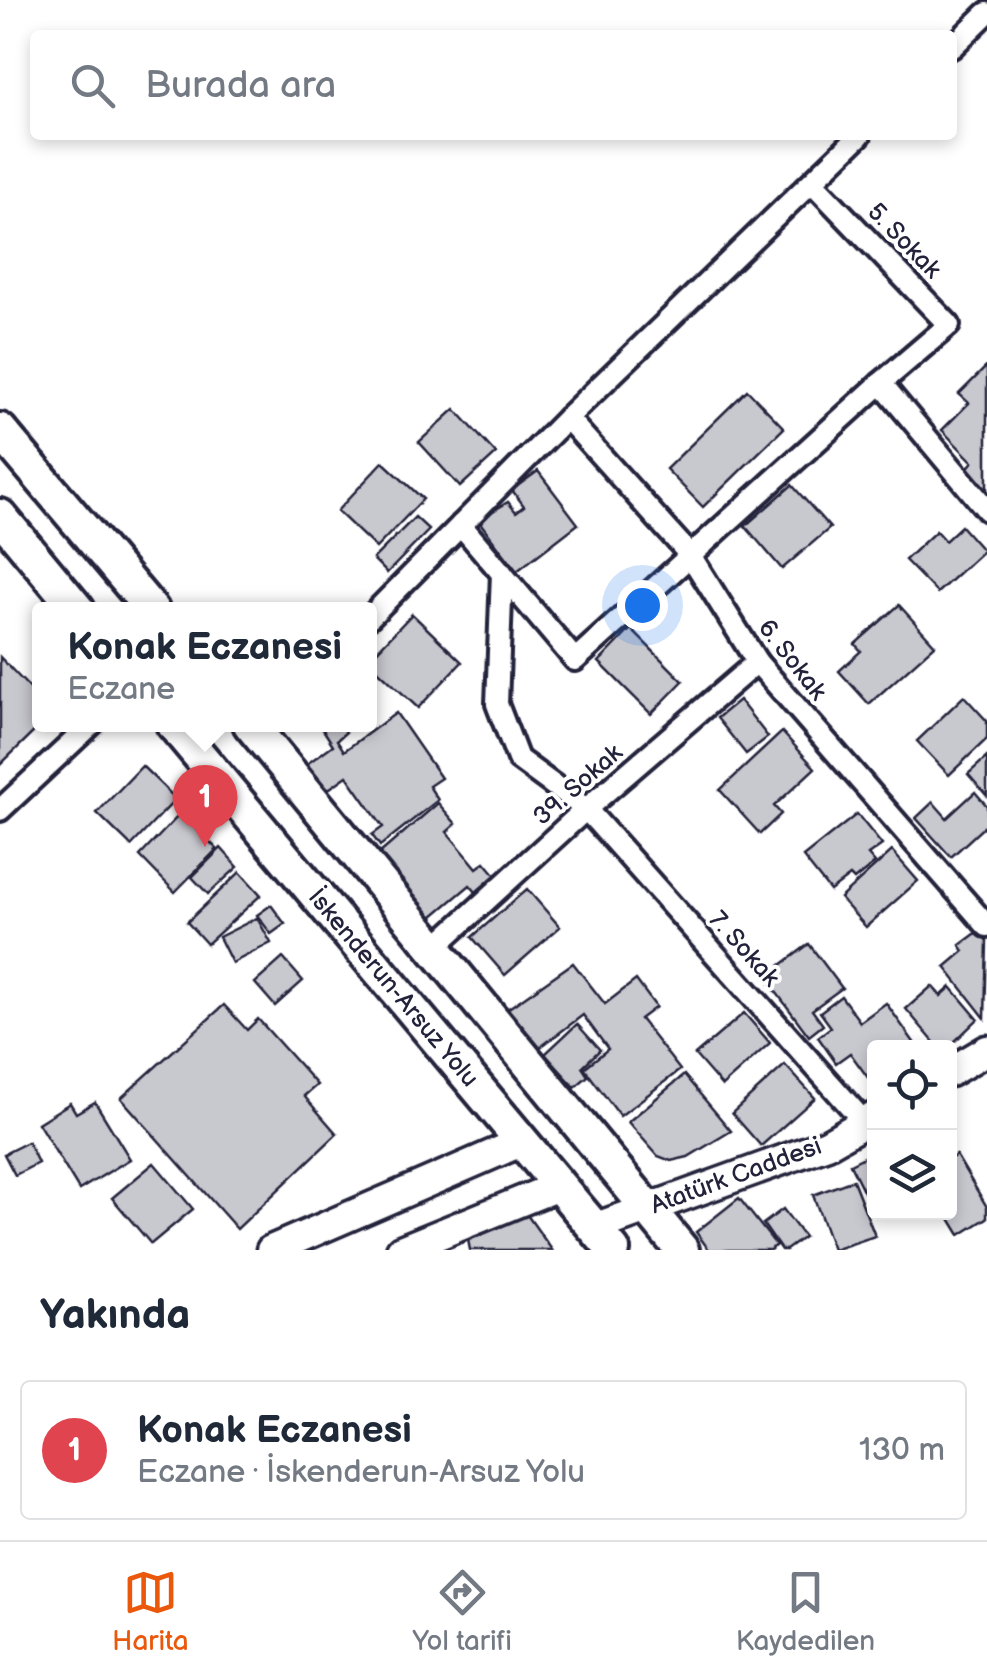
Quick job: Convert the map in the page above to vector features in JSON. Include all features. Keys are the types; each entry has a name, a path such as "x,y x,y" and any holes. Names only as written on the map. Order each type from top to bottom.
{"main road":[{"path":"0,430 145,602"},
{"path":"0,516 71,602"},
{"name":"İskenderun-Arsuz Yolu","path":"181,732 604,1239"},
{"path":"261,732 682,1250"}],"street":[{"path":"957,41 987,13"},
{"path":"377,610 855,140"},
{"name":"5. Sokak","path":"812,182 949,325 881,383"},
{"path":"461,525 575,660 881,383 987,510"},
{"name":"6. Sokak","path":"568,418 690,555 757,662 987,926"},
{"name":"7. Sokak","path":"502,573 496,704 518,759 586,809 867,1117"},
{"name":"39. Sokak","path":"434,948 586,809 757,662"},
{"path":"0,810 83,732"},
{"path":"957,1068 987,1050"},
{"name":"Atatürk Caddesi","path":"604,1239 648,1209 827,1144 867,1122"},
{"path":"271,1250 521,1142"},
{"path":"401,1250 558,1186"}],"building":[{"path":"987,366 987,496 963,472 973,462 942,430 969,403 959,394"},
{"path":"747,390 784,428 703,507 666,469"},
{"path":"455,409 496,454 460,487 419,442"},
{"path":"383,462 423,499 376,548 337,511"},
{"path":"538,471 578,524 517,571 478,520 508,502 516,512 524,506 512,490"},
{"path":"792,485 830,528 782,569 745,526"},
{"path":"415,517 429,530 387,573 373,559"},
{"path":"961,526 983,551 937,593 905,560 936,531 945,541"},
{"path":"899,605 935,645 869,704 839,671 861,651 855,644"},
{"path":"412,614 462,662 418,708 377,670 377,651"},
{"path":"631,629 683,681 651,714 599,662"},
{"path":"0,657 32,691 34,732 0,765"},
{"path":"964,696 987,721 987,739 949,775 917,741"},
{"path":"739,700 768,737 746,754 717,718"},
{"path":"396,713 441,778 429,786 438,800 380,846 372,835 383,827 347,776 323,793 304,766 333,745 325,732 346,732 337,740 344,751 370,732 377,732 377,727"},
{"path":"782,732 815,768 774,806 781,814 760,834 720,790"},
{"path":"987,757 987,796 968,774"},
{"path":"142,766 176,799 131,846 97,813"},
{"path":"975,792 987,806 987,824 951,857 916,818 933,802 947,818"},
{"path":"438,803 456,824 447,832 477,868 485,862 496,875 476,892 470,885 432,917 379,854"},
{"path":"181,813 217,849 175,892 140,856"},
{"path":"857,814 882,845 868,855 875,863 854,880 850,876 830,891 803,857"},
{"path":"221,848 238,867 208,894 192,877"},
{"path":"892,851 918,881 866,927 840,898"},
{"path":"240,872 261,895 207,944 187,922"},
{"path":"527,889 560,927 505,975 472,937"},
{"path":"271,905 285,924 271,934 257,915"},
{"path":"257,918 271,943 232,963 219,937"},
{"path":"979,931 987,941 985,1018 945,967 964,951 960,945"},
{"path":"809,944 842,988 812,1010 823,1025 809,1036 765,977"},
{"path":"283,958 303,981 275,1006 255,983"},
{"path":"573,963 605,1004 636,980 656,1007 640,1019 680,1070 620,1116 584,1068 608,1049 583,1015 534,1052 503,1012"},
{"path":"932,986 941,996 951,987 978,1019 956,1040 932,1040 906,1009"},
{"path":"841,996 860,1022 886,1003 912,1040 867,1040 867,1076 850,1053 836,1063 818,1037 831,1027 820,1012"},
{"path":"224,1005 247,1030 258,1019 317,1085 304,1096 337,1134 237,1229 121,1098"},
{"path":"744,1013 770,1043 722,1086 695,1055"},
{"path":"577,1024 600,1050 582,1067 588,1076 575,1087 545,1054"},
{"path":"785,1065 815,1098 761,1146 732,1113"},
{"path":"684,1075 731,1131 688,1157 671,1161 658,1156 628,1122"},
{"path":"95,1102 130,1159 79,1190 38,1123 70,1103 76,1113"},
{"path":"28,1142 38,1163 15,1175 4,1154"},
{"path":"867,1156 867,1198 850,1164"},
{"path":"957,1157 987,1207 987,1218 960,1235 951,1220 957,1220"},
{"path":"154,1163 193,1209 151,1244 112,1198"},
{"path":"853,1180 875,1236 833,1250 813,1195"},
{"path":"739,1198 776,1245 770,1250 709,1250 696,1232"},
{"path":"520,1205 552,1250 470,1250 465,1224"},
{"path":"783,1209 804,1237 786,1250 781,1250 763,1224"}],"place":[{"name":"Konak Eczanesi","path":"205,847"}]}
